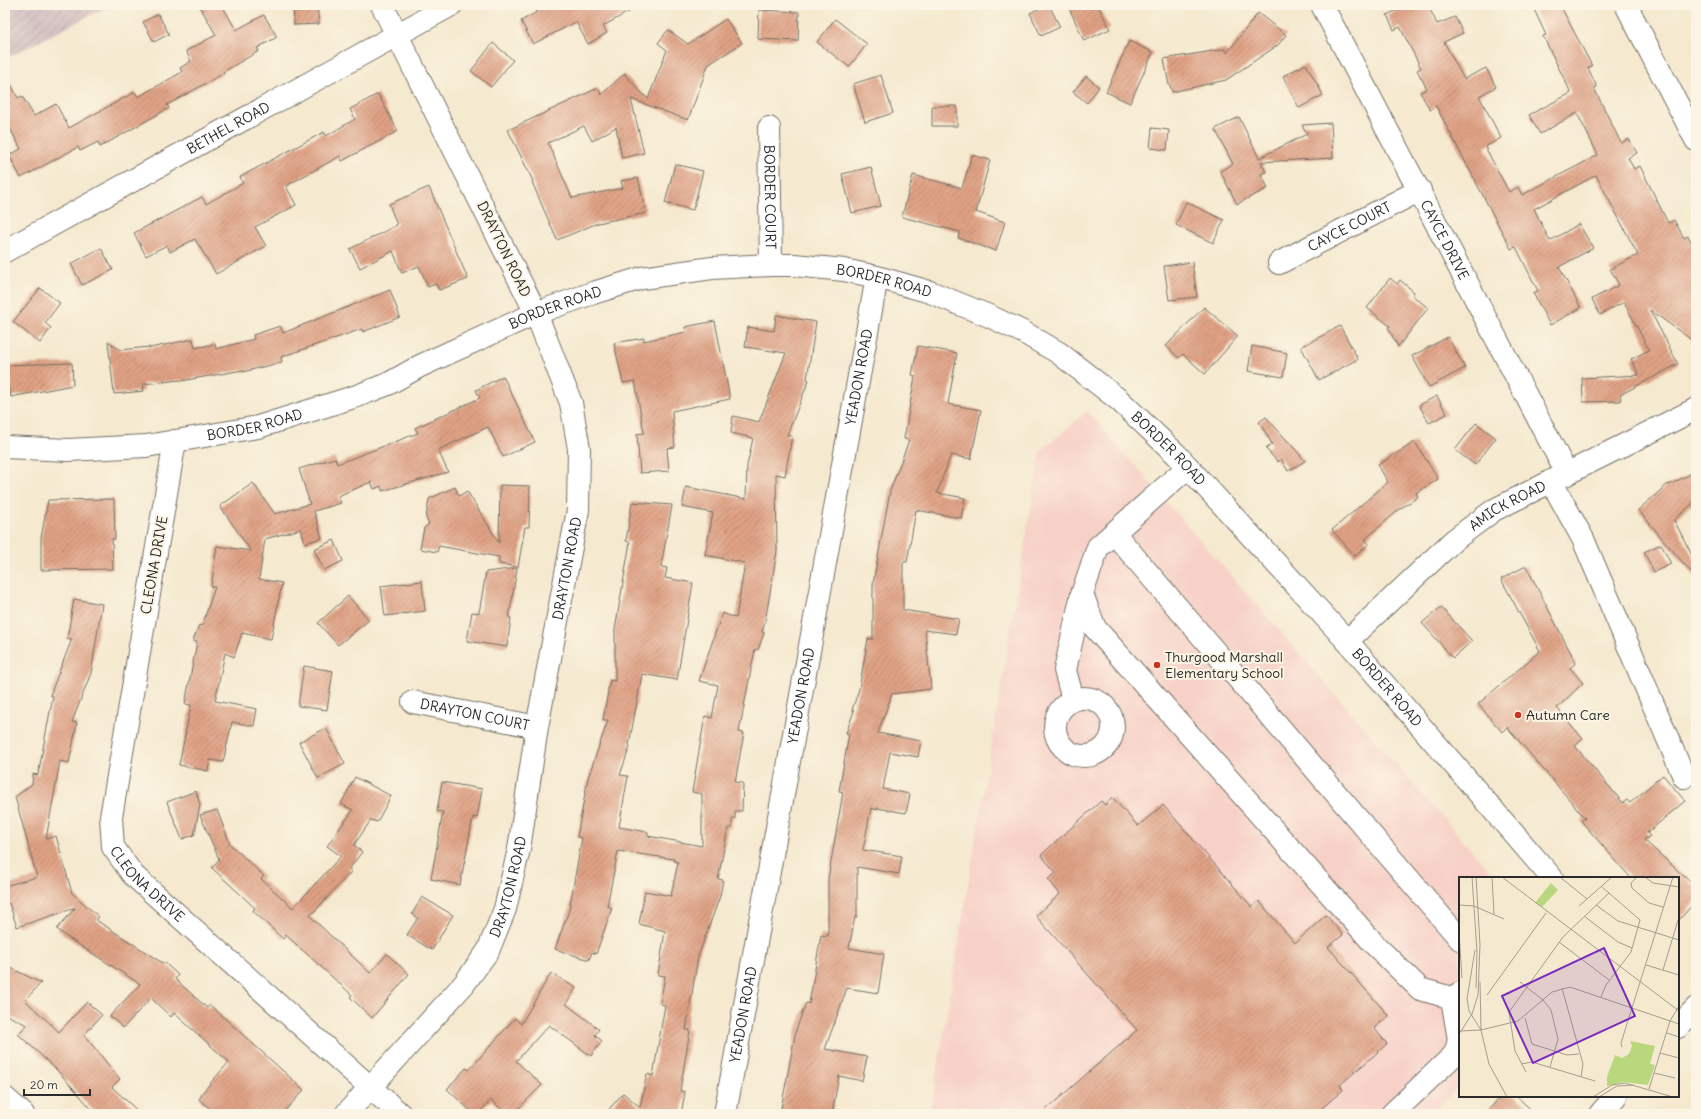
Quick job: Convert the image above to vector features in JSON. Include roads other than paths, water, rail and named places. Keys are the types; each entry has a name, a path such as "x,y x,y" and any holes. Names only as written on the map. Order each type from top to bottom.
{"street":[{"name":"DRAYTON ROAD","path":"346,1114 464,984 488,951 506,909 520,849 537,727 578,510 579,449 571,403 536,313 398,34 382,5"},
{"name":"BETHEL ROAD","path":"5,251 451,5"},
{"name":"CAYCE DRIVE","path":"1322,5 1420,190 1559,478 1583,539 1684,777"},
{"path":"1626,5 1696,140"},
{"name":"BORDER COURT","path":"769,128 770,265"},
{"name":"CAYCE COURT","path":"1279,263 1420,190"},
{"name":"BORDER ROAD","path":"5,447 68,450 146,446 258,427 357,396 388,384 427,363 536,313 642,278 712,268 770,265 794,265 844,270 877,277 930,292 989,316 1059,353 1119,400 1149,426 1347,641 1551,877"},
{"name":"YEADON ROAD","path":"725,1114 877,277"},
{"name":"AMICK ROAD","path":"1347,641 1454,540 1494,510 1696,408"},
{"name":"CLEONA DRIVE","path":"175,441 111,817 113,847 133,874 400,1114"},
{"path":"1073,700 1065,670 1082,594 1098,547 1188,467"},
{"path":"1114,532 1459,938"},
{"path":"1082,594 1095,628 1376,946 1420,989 1456,995 1459,1040 1455,1054 1392,1114"},
{"name":"DRAYTON COURT","path":"413,702 537,727"},
{"path":"1600,1114 1615,1097"},
{"path":"5,1098 23,1114"}],"place":[{"name":"Thurgood Marshall Elementary School","path":"1157,665"},
{"name":"Autumn Care","path":"1518,715"}]}
